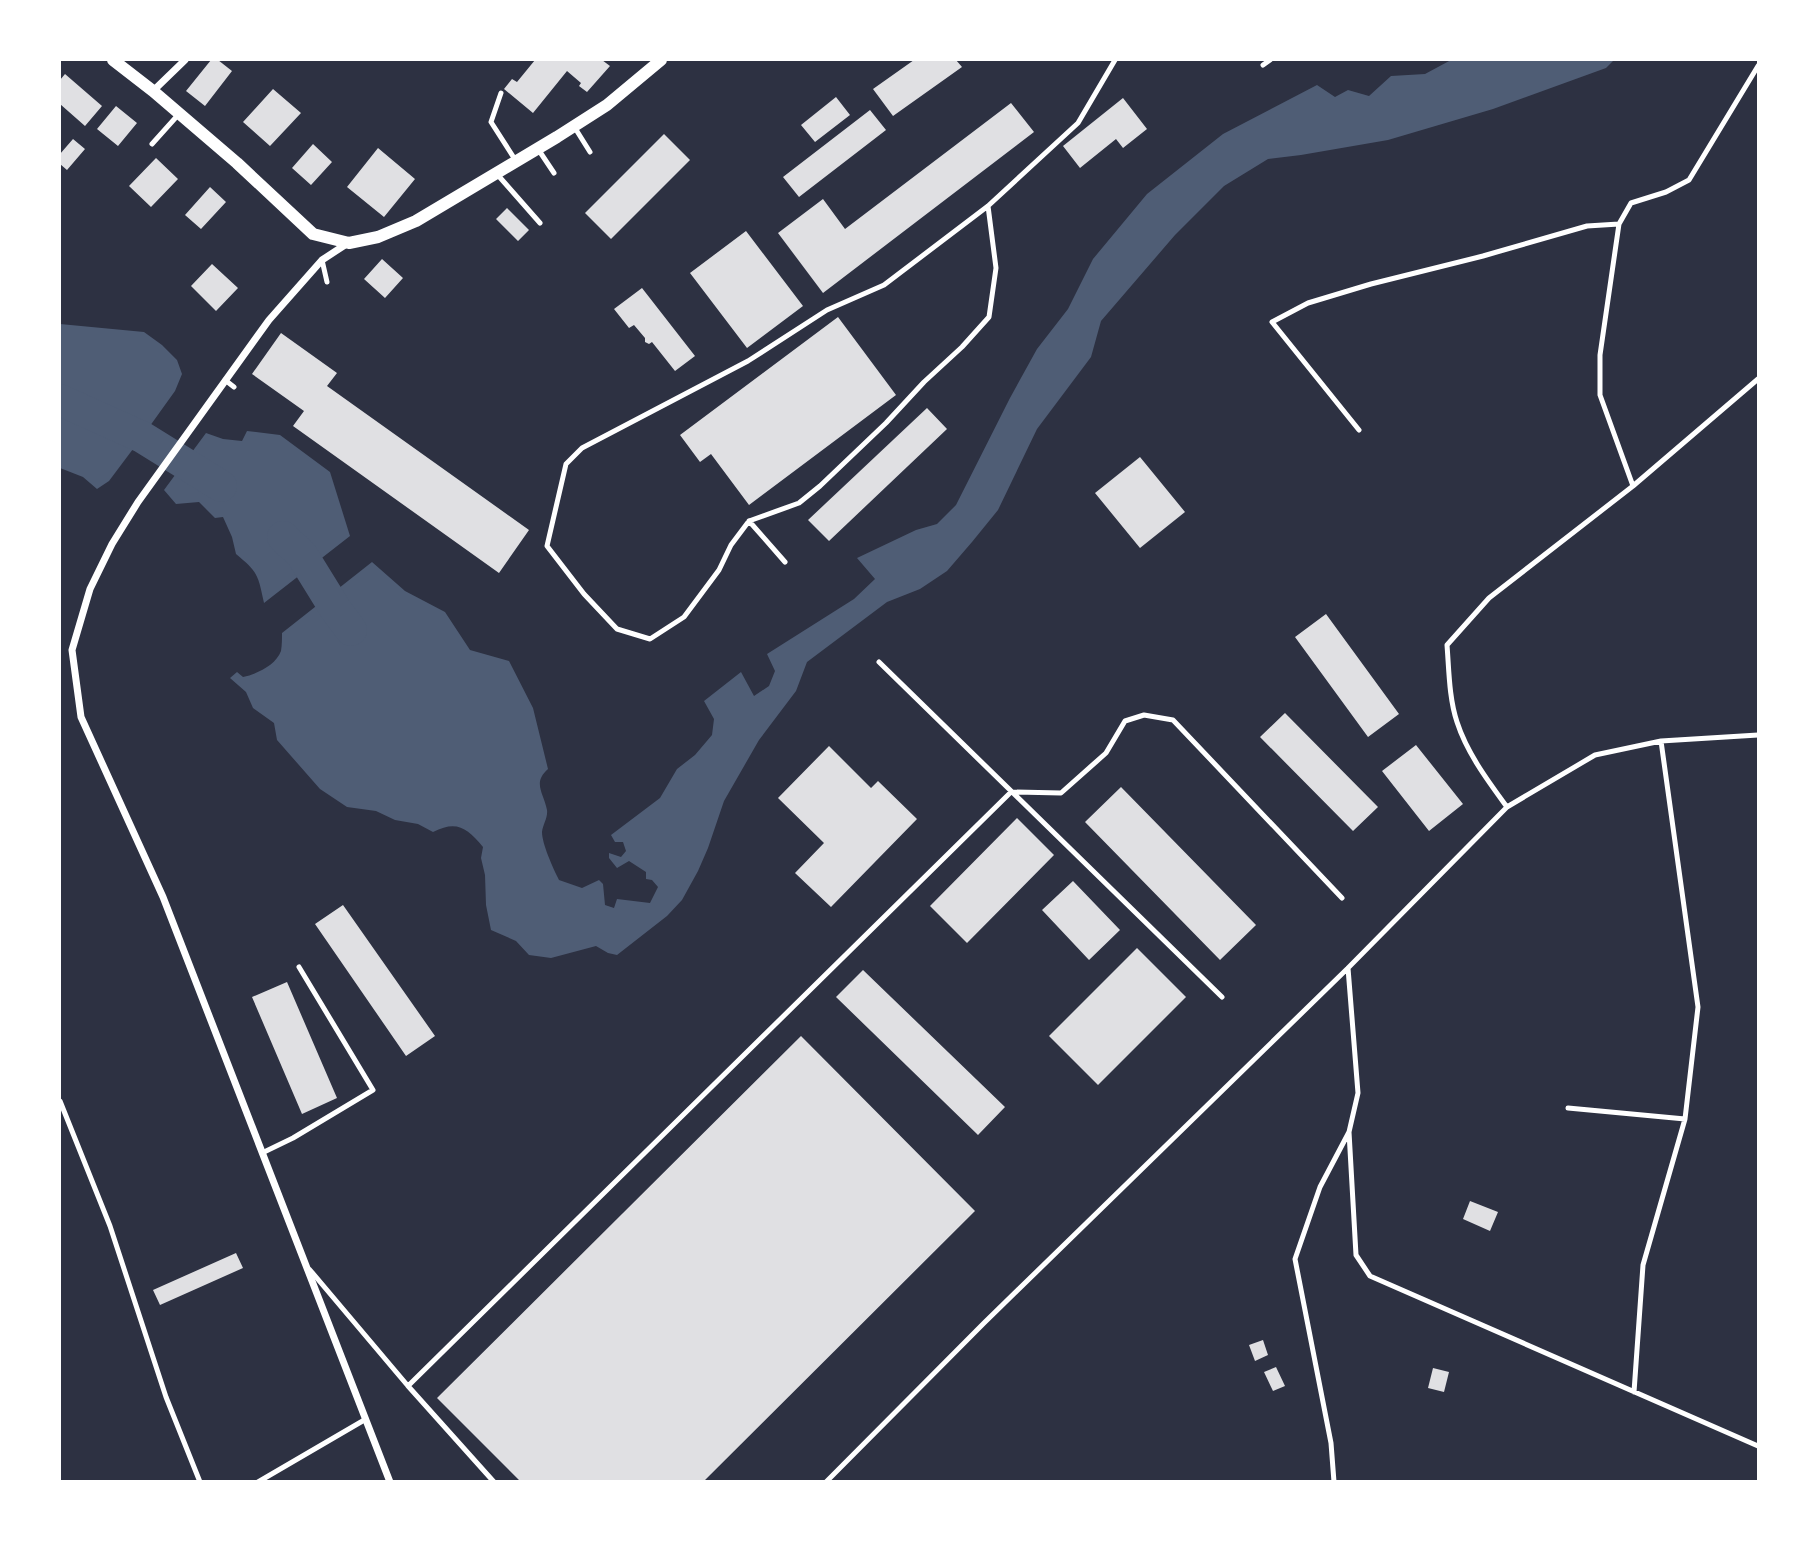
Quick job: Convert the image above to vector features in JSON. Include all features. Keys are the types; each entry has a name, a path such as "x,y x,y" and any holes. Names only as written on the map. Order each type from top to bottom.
{"street":[{"path":"113,60 237,163 313,234 349,243"},
{"path":"153,91 185,60"},
{"path":"390,1482 163,897 82,717 72,650 90,589 112,544 138,502 269,320 322,260 349,243 379,237 416,221 607,105 661,60"}],"lane":[{"path":"988,206 996,268 989,317 886,423 820,486 799,503 749,521 731,545 719,570 684,617 650,639 617,629 584,594 547,546 566,464 582,448 748,361 827,310 884,285 988,206 1078,123 1115,60"},
{"path":"1263,65 1270,60"},
{"path":"1633,485 1600,395 1600,355 1619,224 1631,203 1666,192 1689,180 1759,66"},
{"path":"501,93 491,122 516,162"},
{"path":"152,144 179,113"},
{"path":"574,126 590,152"},
{"path":"538,149 554,173"},
{"path":"496,173 540,223"},
{"path":"1359,430 1272,322 1308,303 1371,284 1587,226 1619,224"},
{"path":"322,260 327,282"},
{"path":"1507,807 1476,764 1457,722 1447,645 1489,598 1633,485 1759,379"},
{"path":"225,380 234,387"},
{"path":"749,521 785,562"},
{"path":"879,662 1222,998"},
{"path":"408,1386 1011,792 1061,793 1106,753 1125,721 1144,715 1173,720 1342,898"},
{"path":"826,1482 984,1323 1348,968 1507,807 1595,754 1661,741 1759,735"},
{"path":"1634,1392 1643,1265 1685,1119 1698,1007 1661,741"},
{"path":"262,1153 293,1138 373,1090 299,967"},
{"path":"1334,1482 1331,1443 1294,1259 1320,1187 1349,1132 1359,1093 1348,968"},
{"path":"60,1101 110,1226 166,1397 200,1482"},
{"path":"1568,1108 1685,1119"},
{"path":"1349,1132 1356,1255 1370,1276 1759,1446"},
{"path":"305,1265 494,1482"},
{"path":"258,1482 366,1419"}],"water":[{"path":"1451,60 1614,60 1606,68 1493,109 1388,140 1268,159 1224,186 1175,235 1101,321 1091,357 1037,429 998,510 947,571 920,589 887,602 807,662 796,691 759,740 724,801 708,848 682,900 667,916 617,955 596,946 551,958 529,955 516,941 491,930 481,858 483,847 472,835 455,826 433,832 418,824 395,820 376,811 347,807 320,789 277,740 274,723 253,708 246,692 230,678 237,672 243,677 248,676 270,665 281,651 282,633 372,562 405,591 445,612 470,650 509,661 533,708 548,769 540,784 547,810 542,837 559,880 582,888 599,880 603,884 605,905 614,908 617,899 650,903 658,887 652,880 646,879 646,872 629,861 617,868 609,858 609,853 621,857 626,851 623,842 615,842 611,835 660,798 677,769 695,755 712,735 714,719 704,701 741,672 754,696 769,686 775,671 767,654 854,599 875,579 857,558 916,530 937,524 956,505 1037,349 1068,309 1093,259 1147,194 1223,134 1317,85 1335,97 1348,90 1369,96 1391,76 1425,74"},
{"path":"60,324 144,332 177,360 182,374 175,391 142,437 109,481 97,489 83,477 60,468"},
{"path":"247,431 280,435 330,472 350,536 264,603 256,575 236,554 223,517 215,518 199,502 176,504 164,490 206,433 223,439 242,441"}],"building":[{"path":"211,60 218,60 232,71 205,106 186,91"},
{"path":"535,60 602,60 610,66 587,92 567,71 533,113 504,89 512,79 517,82"},
{"path":"914,60 956,60 962,67 893,116 873,89"},
{"path":"65,74 102,106 85,126 60,104 60,80"},
{"path":"273,89 301,113 270,146 243,122"},
{"path":"836,97 850,115 815,142 801,125"},
{"path":"1123,98 1147,129 1123,148 1116,139 1080,168 1063,146"},
{"path":"1011,103 1034,132 823,293 778,233 823,199 845,229"},
{"path":"116,106 137,123 118,146 97,129"},
{"path":"870,110 886,130 799,197 783,177"},
{"path":"664,134 690,160 611,239 585,213"},
{"path":"73,139 85,149 67,170 60,164 60,154"},
{"path":"313,144 332,162 311,185 292,168"},
{"path":"378,148 415,179 384,217 347,187"},
{"path":"156,158 178,179 151,207 129,186"},
{"path":"210,187 226,202 201,229 185,215"},
{"path":"507,208 529,230 518,241 496,219"},
{"path":"746,231 803,306 747,348 690,273"},
{"path":"382,259 403,278 385,298 364,279"},
{"path":"212,264 238,288 216,311 191,286"},
{"path":"642,288 695,356 675,371 652,342 645,342 645,338 634,325 629,328 614,309"},
{"path":"838,317 896,395 749,505 711,454 700,462 680,435"},
{"path":"281,333 337,373 327,386 529,530 499,573 293,426 304,411 252,374"},
{"path":"927,408 947,429 829,541 808,520"},
{"path":"1140,457 1185,512 1140,548 1095,493"},
{"path":"1326,614 1399,714 1368,737 1295,637"},
{"path":"1285,713 1378,807 1353,831 1260,737"},
{"path":"1416,745 1463,804 1429,831 1382,771"},
{"path":"829,746 871,788 878,781 917,819 831,907 795,873 824,843 778,798"},
{"path":"1121,787 1256,925 1220,960 1085,822"},
{"path":"1017,818 1054,855 967,943 930,906"},
{"path":"1073,881 1120,930 1089,960 1042,910"},
{"path":"343,905 435,1036 406,1056 315,924"},
{"path":"1137,948 1186,997 1098,1085 1049,1036"},
{"path":"863,970 1005,1107 978,1135 836,997"},
{"path":"287,982 337,1098 302,1114 252,997"},
{"path":"801,1036 975,1211 703,1482 521,1482 437,1398"},
{"path":"1470,1201 1498,1212 1490,1231 1463,1219"},
{"path":"236,1253 243,1268 160,1305 153,1290"},
{"path":"1263,1340 1268,1355 1255,1361 1249,1345"},
{"path":"1276,1367 1285,1386 1273,1391 1264,1372"},
{"path":"1433,1368 1449,1372 1444,1392 1428,1388"}],"waterway":[{"path":"60,400 142,437 221,486"},
{"path":"283,537 302,555 351,630"}]}
